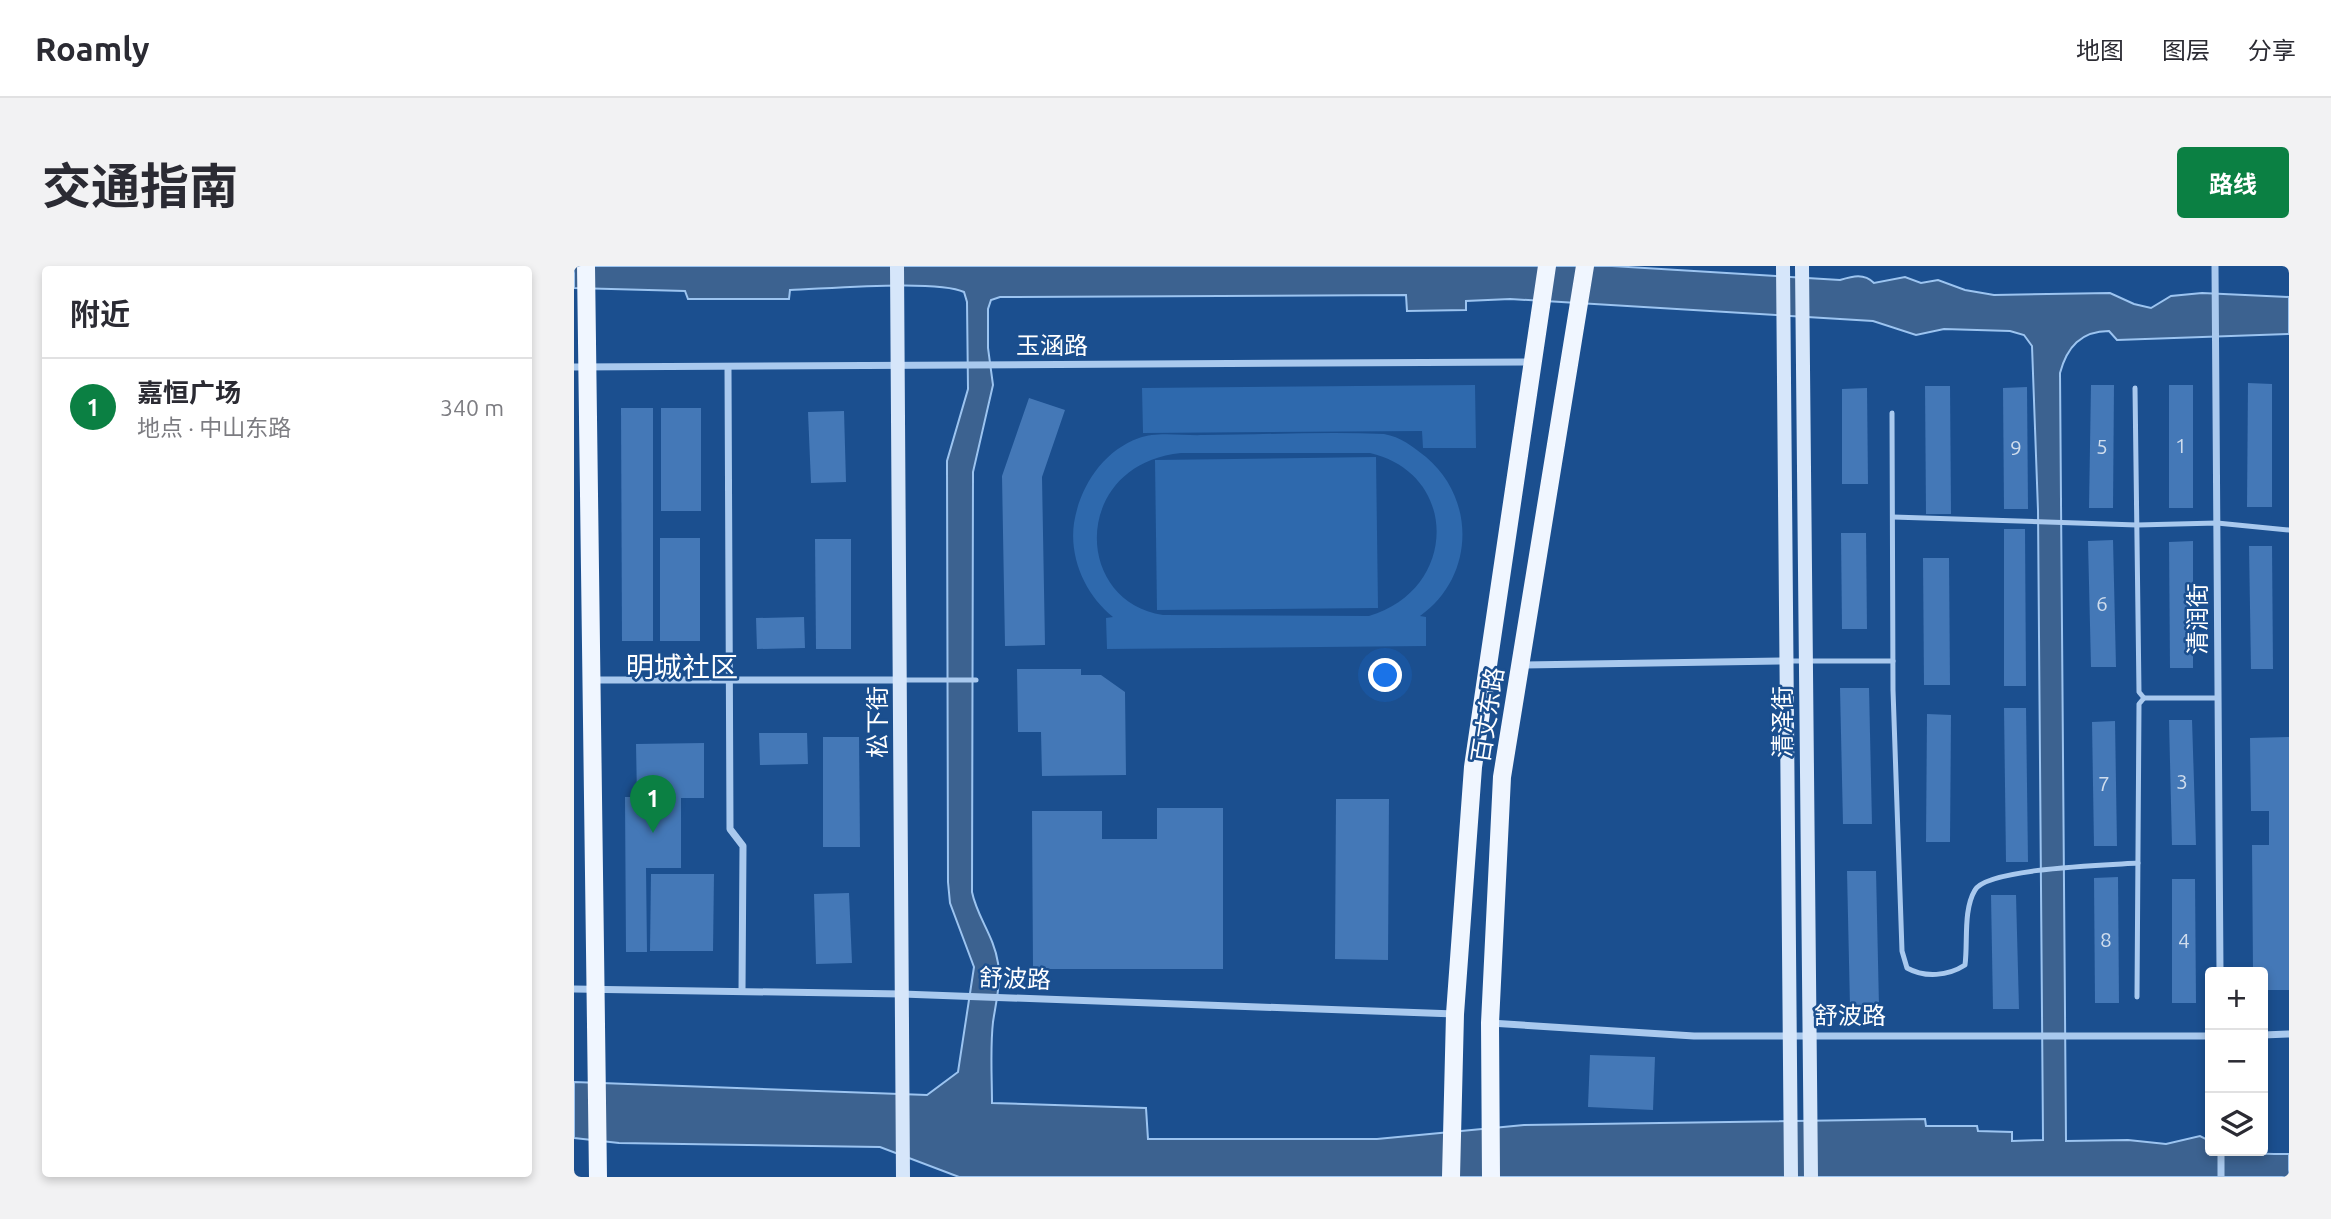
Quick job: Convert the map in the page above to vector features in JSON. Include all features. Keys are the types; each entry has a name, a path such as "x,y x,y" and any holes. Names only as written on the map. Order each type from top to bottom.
{"main road":[{"path":"586,266 580,367 592,680 598,1177"},
{"name":"百丈东路","path":"1451,1177 1455,1014 1473,767 1530,362 1547,266"},
{"name":"百丈东路","path":"1491,1177 1489,1023 1502,777 1585,266"}],"street":[{"name":"松下街","path":"897,266 903,1177"},
{"name":"清泽街","path":"1783,266 1791,1177"},
{"name":"清泽街","path":"1802,266 1811,1177"},
{"name":"清润街","path":"2215,266 2220,967"},
{"name":"玉涵路","path":"580,367 1530,362"},
{"path":"728,368 730,829 743,846 742,991"},
{"path":"1521,665 1786,661"},
{"path":"592,680 900,680"},
{"name":"舒波路","path":"574,989 902,994 1455,1014"},
{"name":"舒波路","path":"1489,1023 1694,1036 2205,1036"},
{"path":"2268,1035 2289,1034"},
{"path":"2221,1156 2221,1177"}],"lane":[{"path":"2135,388 2139,692 2144,698"},
{"path":"1892,413 1893,661 1902,951 1907,968 1915,972 1938,974 1956,971 1965,965 1969,904 1976,887 1989,878 2016,873 2138,863"},
{"path":"1893,517 2137,524 2217,523 2289,530"},
{"path":"1786,661 1893,661"},
{"path":"900,680 976,680"},
{"path":"2144,698 2218,698"},
{"path":"2137,997 2139,704 2144,698"}],"shaded area":[{"path":"574,266 1612,266 1840,280 1858,276 1874,283 1905,277 1921,283 1938,280 1965,290 1994,295 2110,293 2151,308 2171,296 2202,293 2289,297 2289,334 2117,340 2109,331 2099,332 2083,337 2071,348 2060,373 2066,1141 2128,1140 2166,1144 2200,1136 2205,1138 2205,1156 2289,1154 2289,1177 959,1177 880,1147 619,1143 574,1138 574,1082 927,1095 958,1072 974,967 950,903 948,882 947,461 968,389 967,302 964,292 931,286 880,286 790,290 789,299 688,299 685,291 574,288","holes":["1406,295 1407,311 1466,310 1466,301 1510,299 1873,321 1916,335 1944,329 2010,331 2024,335 2032,346 2038,510 2043,1140 2012,1141 2012,1132 1978,1131 1977,1126 1926,1126 1925,1119 1524,1125 1377,1139 1148,1139 1146,1108 992,1103 993,1022 999,970 993,944 972,892 973,472 993,385 988,348 988,309 991,300 1000,297"]},
{"path":"1475,385 1476,448 1423,448 1422,431 1143,433 1142,388"},
{"path":"1384,434 1396,437 1411,446 1443,475 1461,516 1459,560 1451,581 1438,600 1420,616 1426,617 1426,646 1107,649 1106,618 1113,617 1087,587 1077,563 1073,536 1077,509 1088,483 1114,452 1139,438 1154,435","holes":["1181,453 1370,453 1399,465 1420,484 1433,507 1437,533 1432,559 1419,583 1398,602 1369,616 1163,615 1133,604 1112,585 1100,560 1097,533 1103,505 1119,481 1145,463"]},
{"path":"1376,457 1378,608 1157,610 1155,460"}],"building":[{"path":"2248,383 2272,384 2272,507 2247,507"},
{"path":"2091,385 2114,385 2113,508 2089,508"},
{"path":"2169,385 2193,385 2193,508 2169,508"},
{"path":"1925,386 1950,386 1951,514 1926,514"},
{"path":"2027,387 2028,509 2004,509 2003,388"},
{"path":"1867,388 1868,484 1842,484 1842,389"},
{"path":"1029,398 1065,410 1042,477 1045,645 1005,646 1002,476"},
{"path":"621,408 653,408 653,641 622,641"},
{"path":"661,408 701,408 701,511 661,511"},
{"path":"844,411 846,482 811,483 808,412"},
{"path":"2004,529 2025,529 2026,686 2004,686"},
{"path":"1841,533 1866,533 1867,629 1842,629"},
{"path":"660,538 700,538 700,641 660,641"},
{"path":"815,539 851,539 851,649 816,649"},
{"path":"2113,540 2116,667 2091,667 2088,541"},
{"path":"2193,541 2193,668 2170,668 2169,542"},
{"path":"2249,546 2272,546 2273,669 2251,669"},
{"path":"1923,558 1949,558 1950,685 1924,685"},
{"path":"804,617 805,648 757,649 756,618"},
{"path":"1017,669 1081,669 1081,675 1101,675 1125,692 1126,775 1042,776 1041,732 1018,732"},
{"path":"1840,688 1869,688 1872,824 1843,824"},
{"path":"2004,708 2026,708 2028,862 2006,862"},
{"path":"1927,714 1951,715 1950,842 1926,842"},
{"path":"2169,720 2192,720 2196,845 2172,845"},
{"path":"2115,721 2117,846 2094,846 2092,722"},
{"path":"759,733 807,733 808,764 760,765"},
{"path":"823,737 859,737 860,847 823,847"},
{"path":"2289,737 2289,990 2268,990 2268,967 2253,967 2252,845 2269,845 2269,811 2251,811 2250,738"},
{"path":"704,743 704,798 681,798 681,868 646,868 647,952 626,952 625,797 637,797 636,744"},
{"path":"1336,799 1389,799 1388,960 1335,959"},
{"path":"1157,808 1223,808 1223,969 1033,969 1032,811 1102,811 1102,839 1157,839"},
{"path":"1847,871 1876,871 1879,1007 1850,1007"},
{"path":"651,874 714,874 713,951 650,951"},
{"path":"2118,877 2119,1003 2095,1003 2094,878"},
{"path":"2172,879 2195,879 2196,1003 2172,1003"},
{"path":"849,893 852,963 816,964 814,894"},
{"path":"1991,895 2016,895 2019,1009 1993,1009"},
{"path":"1590,1055 1655,1057 1653,1110 1588,1107"}],"place":[{"name":"嘉恒广场","path":"653,833"}],"district":[{"name":"明城社区","path":"682,667"}]}
